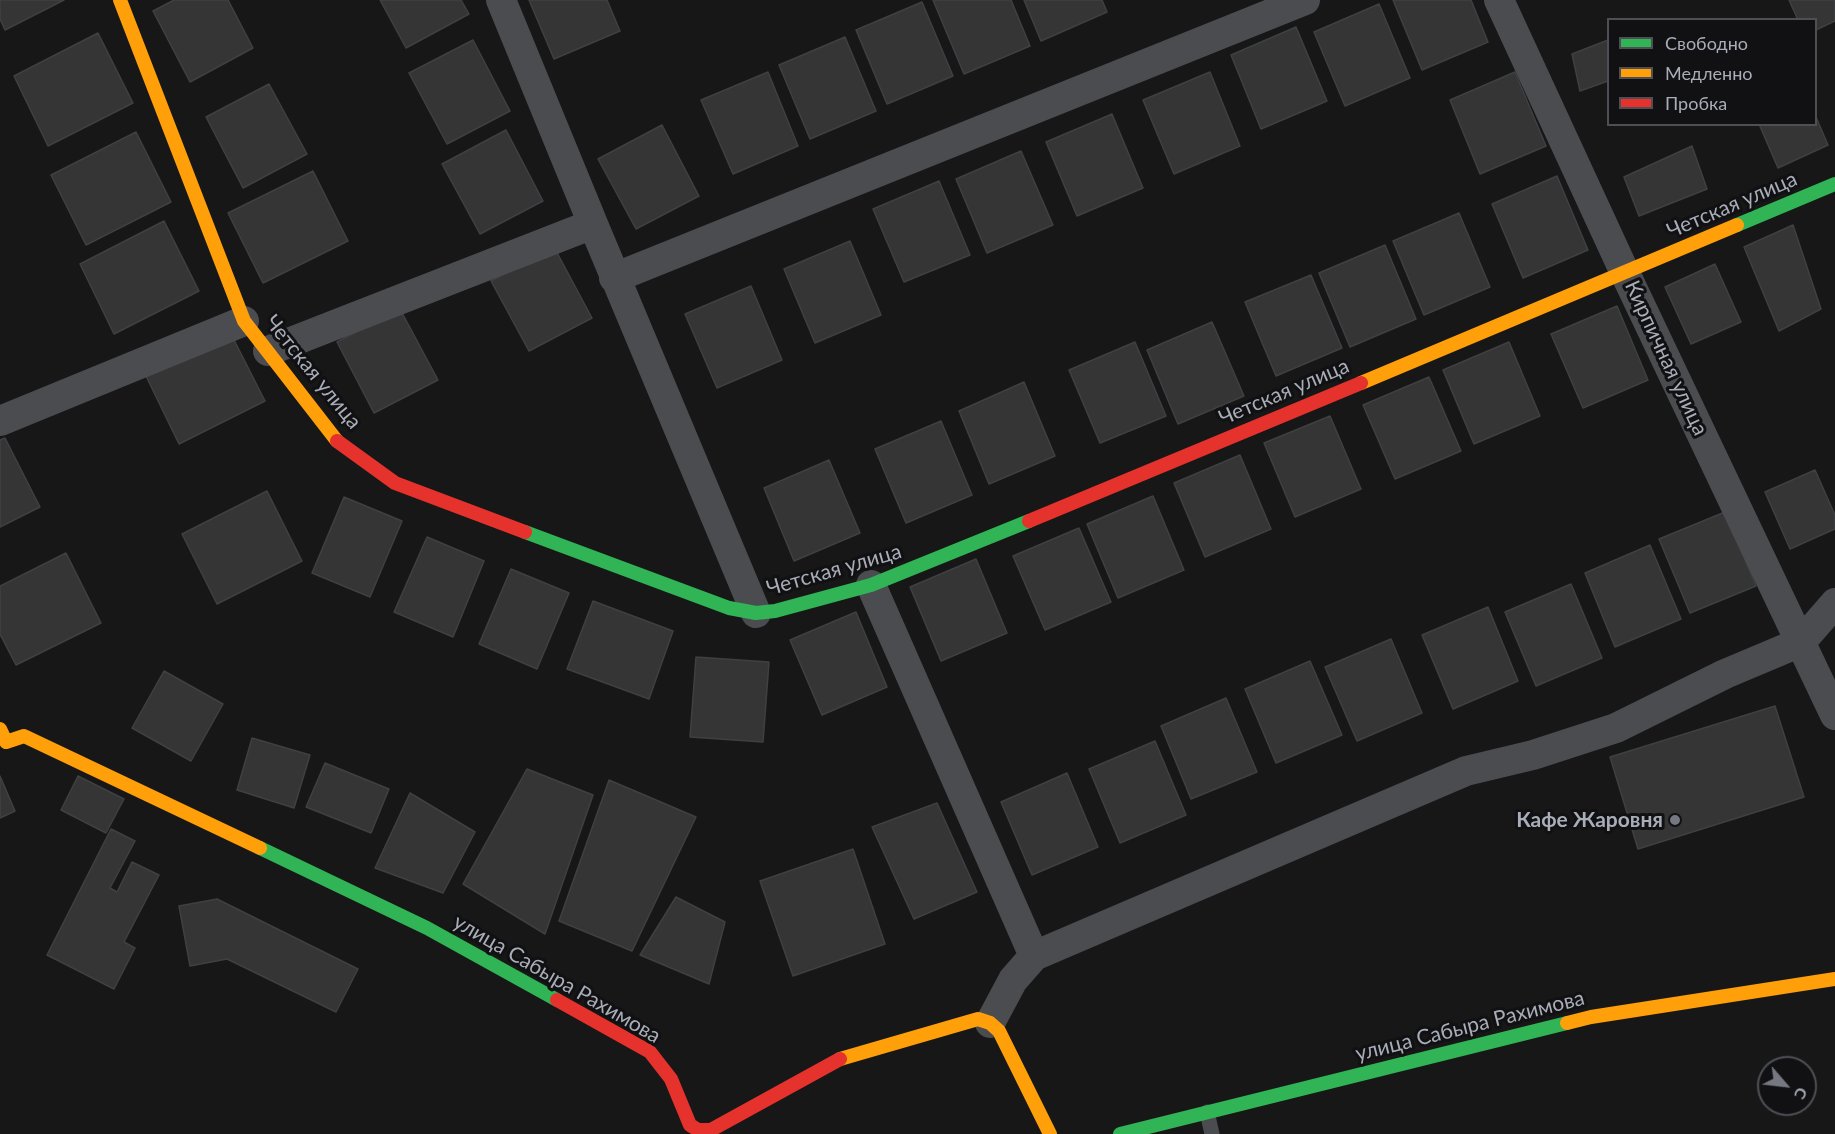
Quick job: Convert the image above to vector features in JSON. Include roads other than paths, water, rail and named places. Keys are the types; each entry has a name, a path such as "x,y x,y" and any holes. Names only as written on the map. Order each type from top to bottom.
{"street":[{"name":"Четская улица","path":"120,0 244,321 337,441 395,483 729,608 756,614 872,585 1835,184"},
{"path":"501,0 614,278 756,614"},
{"path":"614,278 1305,0"},
{"name":"Кирпичная улица","path":"1499,0 1625,273 1835,715"},
{"path":"268,351 592,224"},
{"path":"0,421 244,321"},
{"path":"872,585 1034,956"},
{"path":"1050,1134 999,1031 990,1023 1012,980 1034,956 1466,771 1533,755 1616,728 1725,674 1801,642 1835,603"},
{"name":"улица Сабыра Рахимова","path":"2,739 24,736 427,928 650,1052 671,1079 690,1125 698,1130 711,1131 840,1059 978,1019 990,1023"},
{"name":"улица Сабыра Рахимова","path":"1120,1134 1591,1017 1835,979"}],"lane":[{"path":"1207,1112 1212,1134"}],"place":[{"name":"Кафе Жаровня","path":"1675,820"}]}
